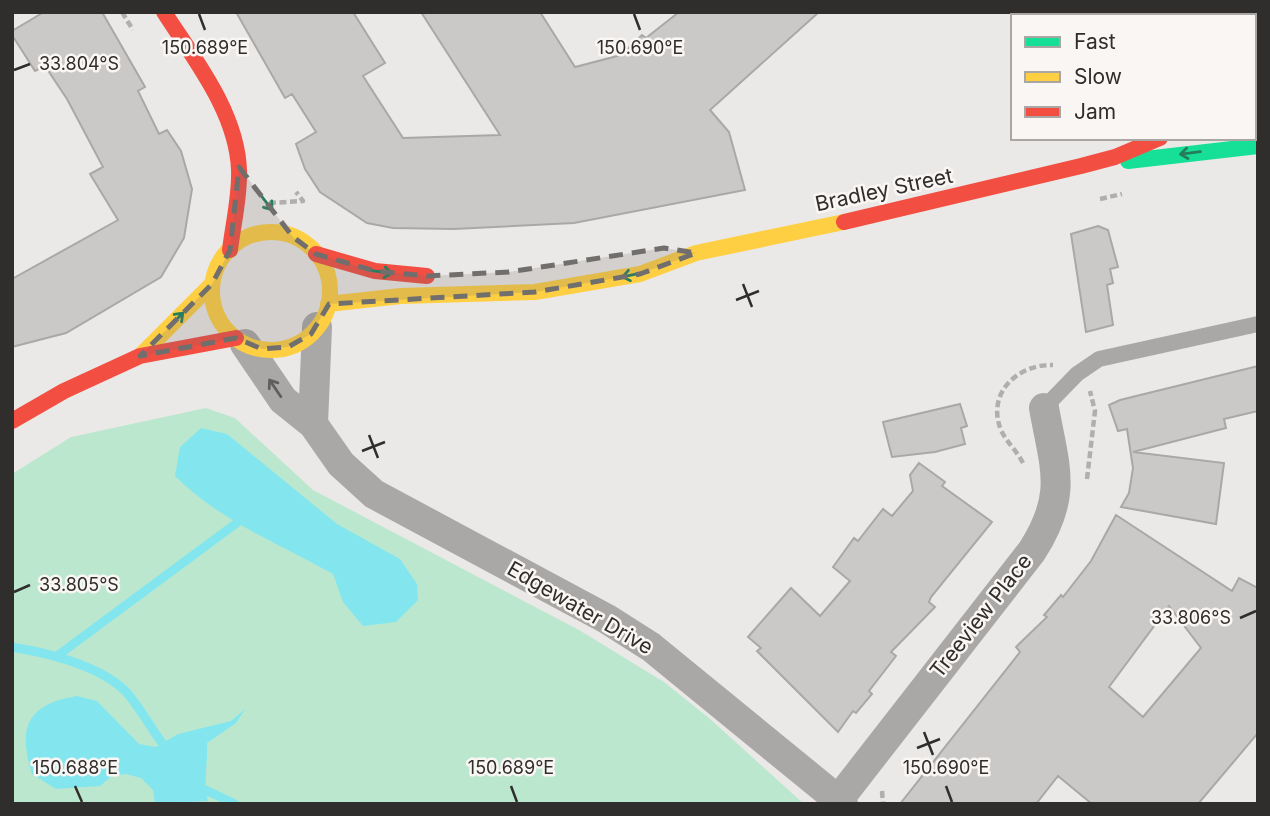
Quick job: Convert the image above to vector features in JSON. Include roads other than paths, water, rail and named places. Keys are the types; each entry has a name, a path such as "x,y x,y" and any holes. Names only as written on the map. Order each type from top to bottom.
{"main road":[{"path":"164,12 221,111 234,143 239,167 230,250"},
{"name":"Bradley Street","path":"322,316 401,296 535,292 640,274 696,253 899,210 1081,166 1115,157 1155,140"},
{"name":"Bradley Street","path":"1081,166 1258,146"},
{"path":"239,167 253,185"},
{"path":"280,220 293,237 316,254 374,271 441,275"},
{"path":"240,341 217,314 212,284 218,265 230,250 259,234 293,237"},
{"name":"Bradley Street","path":"652,251 664,248 696,253"},
{"path":"12,421 64,391 140,356 240,341 262,349 288,347 304,339 322,316 329,283 316,254"},
{"path":"140,356 212,284"}],"street":[{"path":"313,424 322,316"},
{"name":"Edgewater Drive","path":"240,341 283,400 313,424 341,464 374,494 607,620 651,647 841,802"},
{"name":"Treeview Place","path":"841,802 1032,551 1052,518 1057,479 1044,408"}],"lane":[{"path":"1044,408 1077,374 1099,359 1258,324"}],"water":[{"path":"201,428 227,434 337,524 400,559 417,584 418,600 396,622 363,626 343,602 333,574 250,530 192,492 175,476 180,447"},
{"path":"77,696 97,701 139,744 156,747 178,734 231,721 245,709 236,723 207,743 208,801 155,803 153,790 141,778 126,774 112,776 100,786 56,789 32,774 26,743 30,720 47,705"}],"waterway":[{"path":"57,656 238,522"},
{"path":"12,647 74,662 117,684 128,694 169,752"},
{"path":"195,785 235,804"}]}
